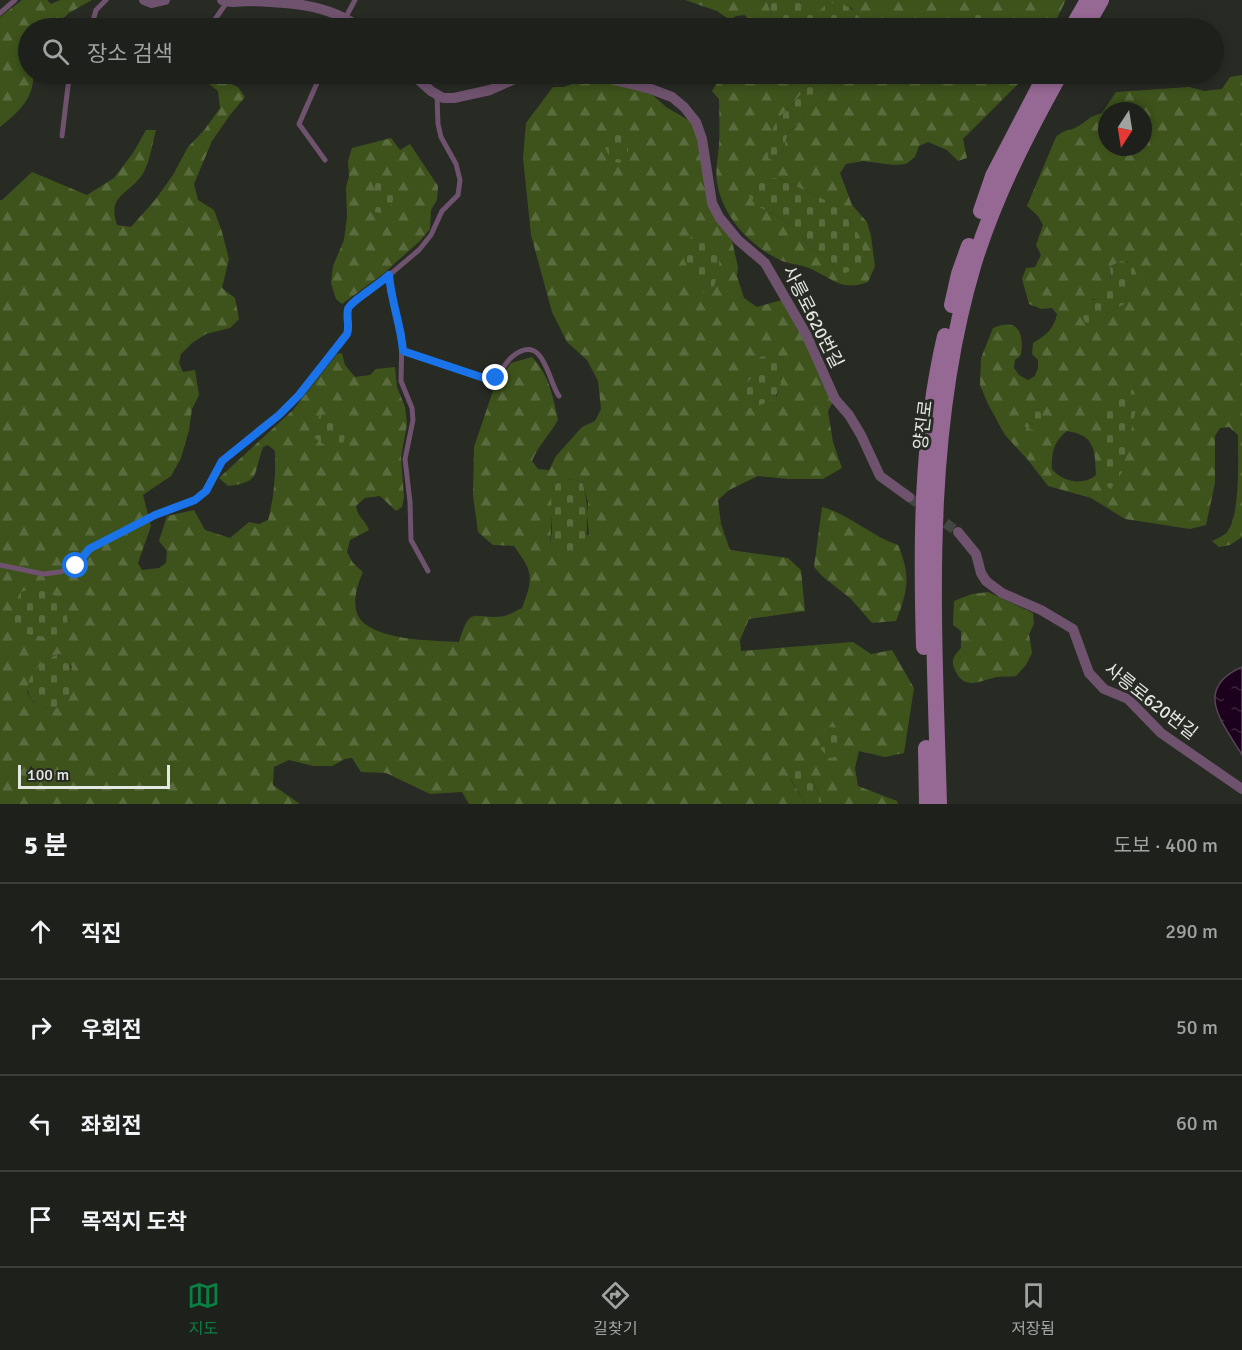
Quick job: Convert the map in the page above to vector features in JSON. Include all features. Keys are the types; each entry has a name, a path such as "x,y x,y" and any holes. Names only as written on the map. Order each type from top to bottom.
{"main road":[{"path":"1078,18 1088,0"},
{"path":"1091,18 1101,0"},
{"name":"양진로","path":"927,804 921,550 924,479 934,383 959,274 993,176 1041,84"},
{"name":"양진로","path":"939,804 935,652 936,488 942,416 951,359 974,262 990,216 1006,177 1055,84"}],"street":[{"path":"144,0 152,3 165,0"},
{"path":"224,1 308,5 331,18"},
{"path":"424,84 443,98 454,98 490,90 503,84"},
{"name":"사릉로620번길","path":"631,84 672,97 696,122 702,139 712,203 719,217 738,240 765,263 806,334 835,399 849,415 861,435 880,476 909,498"},
{"name":"사릉로620번길","path":"958,532 976,554 981,573 986,581 1002,593 1041,610 1073,629 1089,673 1104,689 1128,699 1161,733 1242,789"}],"lane":[{"path":"0,13 15,0"},
{"path":"94,18 96,10 106,0"},
{"path":"345,18 355,0"},
{"path":"215,18 224,1"},
{"path":"62,136 69,84"},
{"path":"317,84 299,124 325,160"},
{"path":"0,565 43,574 60,572 76,566 89,549 155,515 195,500 206,491 222,461 279,415 299,395 347,334 348,311 351,303 368,293 419,250 431,235 442,211 458,195 460,180 456,164 441,137 437,95"},
{"path":"389,275 390,291 402,333 401,381 412,408 413,420 405,459 410,502 411,540 428,571"},
{"path":"403,351 487,379 496,378 512,356 521,351 531,350 537,353 544,362 549,371 552,387 559,396"}],"green space":[{"path":"22,0 47,0 51,4 60,0 92,0 64,18 18,18 18,84 33,84 24,104 0,127 0,17"},
{"path":"685,0 761,0 767,2 771,13 769,18 747,18 745,15 727,18 717,11"},
{"path":"761,0 801,0 800,5 814,16 828,4 840,4 851,8 859,18 769,18 771,13 767,2"},
{"path":"801,0 1066,0 1057,18 987,18 986,16 858,18 852,8 840,4 823,9 814,17 800,5"},
{"path":"976,8 987,18 957,18"},
{"path":"1242,75 1242,537 1230,545 1219,547 1212,541 1225,534 1230,527 1236,502 1238,435 1229,427 1220,428 1215,436 1215,483 1206,525 1190,529 1125,519 1091,498 1048,486 1005,435 980,385 981,358 993,328 1009,325 1018,330 1022,340 1021,355 1015,360 1014,368 1019,375 1028,380 1035,376 1038,368 1038,360 1032,354 1033,343 1049,331 1056,319 1057,314 1052,308 1041,309 1029,304 1022,279 1026,268 1035,267 1041,255 1036,245 1043,225 1038,216 1027,206 1056,137 1098,114 1098,156 1152,156 1152,102 1109,102 1116,92 1189,87 1204,91 1222,89 1230,77","holes":["1121,261 1128,262 1125,304 1109,312 1102,322 1092,299 1097,300 1111,283 1110,267","1138,400 1129,433 1104,436 1105,422","1067,431 1083,436 1092,445 1096,475 1085,481 1067,480 1052,469 1054,448"]},
{"path":"209,84 231,84 238,87 245,97 212,141 194,184 198,200 214,210 222,232 229,259 222,288 235,298 239,319 230,328 206,334 181,354 179,363 183,372 195,370 199,395 192,409 181,458 171,476 143,495 151,526 138,563 142,570 159,568 166,563 167,551 159,541 167,516 194,510 205,530 230,538 249,522 259,524 268,520 274,486 275,451 268,445 263,447 256,471 251,479 228,486 219,478 293,410 337,354 342,353 345,365 355,377 370,375 376,369 395,367 397,387 405,407 407,424 401,457 404,497 402,507 396,511 380,496 365,498 356,506 369,530 350,540 347,552 353,563 363,572 355,599 360,619 374,629 397,636 459,642 471,618 504,616 522,608 530,581 528,569 514,546 493,545 478,532 473,495 474,447 493,391 511,363 532,357 543,371 552,394 558,420 532,461 538,469 549,470 556,456 582,427 595,421 601,409 598,381 587,360 567,342 552,312 531,235 523,158 526,123 553,87 572,84 613,84 647,90 666,107 695,124 717,215 732,241 738,267 737,276 744,298 757,307 782,300 808,342 834,400 828,411 833,442 842,468 823,479 758,476 729,490 718,500 721,524 730,550 788,558 801,570 805,611 749,619 740,640 741,651 853,642 871,654 892,650 914,688 904,753 885,757 859,751 855,768 858,786 897,801 898,804 820,804 822,802 811,776 790,779 806,804 469,804 462,792 430,794 386,773 361,772 352,758 332,766 313,766 289,760 274,767 273,785 300,804 0,804 0,200 32,172 87,195 114,178 133,153 146,130 156,130 145,170 121,196 115,207 117,225 131,227 155,200 173,175 188,147 220,108 218,91","holes":["782,377 777,396 743,386 751,379","567,479 582,481 588,502 589,535 550,545 552,513","60,654 72,667 47,709 33,702 27,692 42,663"]},
{"path":"717,84 811,84 778,119 782,154 788,133 835,84 1018,84 963,139 967,158 958,161 947,150 928,142 919,146 915,157 906,164 894,165 863,161 846,164 840,173 852,205 867,222 875,266 868,282 858,285 843,285 809,268 782,261 767,253 738,227 724,206 717,182 719,99 712,91","holes":["778,178 840,207 859,235 837,271 828,258 809,247 799,232 783,219 761,208"]},
{"path":"811,84 835,84 788,133 782,154 774,161 768,158 773,128 778,119"},
{"path":"616,129 625,135 628,144 628,151 620,163 611,161 605,147 607,135"},
{"path":"391,138 400,150 410,144 438,186 437,200 431,210 430,229 383,274 342,304 336,299 331,283 333,266 344,240 347,217 348,161 352,148"},
{"path":"763,178 778,178 840,207 859,235 863,250 863,263 846,273 837,271 828,258 809,247 799,232 783,219 761,208 749,196 753,183"},
{"path":"375,182 384,182 393,192 388,212 374,212"},
{"path":"701,233 714,244 719,258 718,273 713,289 704,293 681,253 690,238"},
{"path":"1121,261 1132,266 1137,277 1130,289 1126,291 1125,304 1109,312 1102,322 1086,324 1081,312 1081,300 1097,300 1104,285 1111,282 1110,267"},
{"path":"766,356 781,366 779,391 771,400 748,408 740,398 743,386 751,379 760,357"},
{"path":"1125,389 1133,390 1138,400 1122,472 1111,489 1105,485 1102,468 1104,422 1111,402"},
{"path":"1036,411 1046,419 1045,427 1038,432 1025,427 1027,416"},
{"path":"330,414 343,421 346,432 343,444 326,446 315,438 314,426 320,415"},
{"path":"567,479 582,481 587,506 585,544 571,558 552,554 550,545 551,489"},
{"path":"822,507 898,545 905,566 906,583 896,621 872,623 851,599 814,567"},
{"path":"33,588 54,595 65,608 67,626 57,635 41,636 18,632 14,621 16,602 21,592"},
{"path":"988,592 1033,613 1034,624 1029,634 1032,653 1026,665 1016,676 997,677 969,683 960,678 953,665 954,657 961,648 961,631 953,625 954,601 972,594"},
{"path":"60,654 68,662 72,671 74,680 72,691 67,702 49,709 33,701 28,693 28,683 43,663"},
{"path":"830,727 839,728 844,746 840,754 830,758 822,750 820,735 822,731"},
{"path":"802,767 811,776 822,802 820,804 806,804 790,778 796,770"}],"water":[{"path":"1242,667 1242,755 1220,719 1215,696 1218,686 1227,676"}],"tunnel":[{"path":"909,497 958,532"}],"route":[{"path":"76,566 89,549 155,515 195,500 206,491 222,461 279,415 299,395 347,334 348,311 351,303 368,293 389,275 390,291 402,333 403,351 487,379 496,378"}]}
